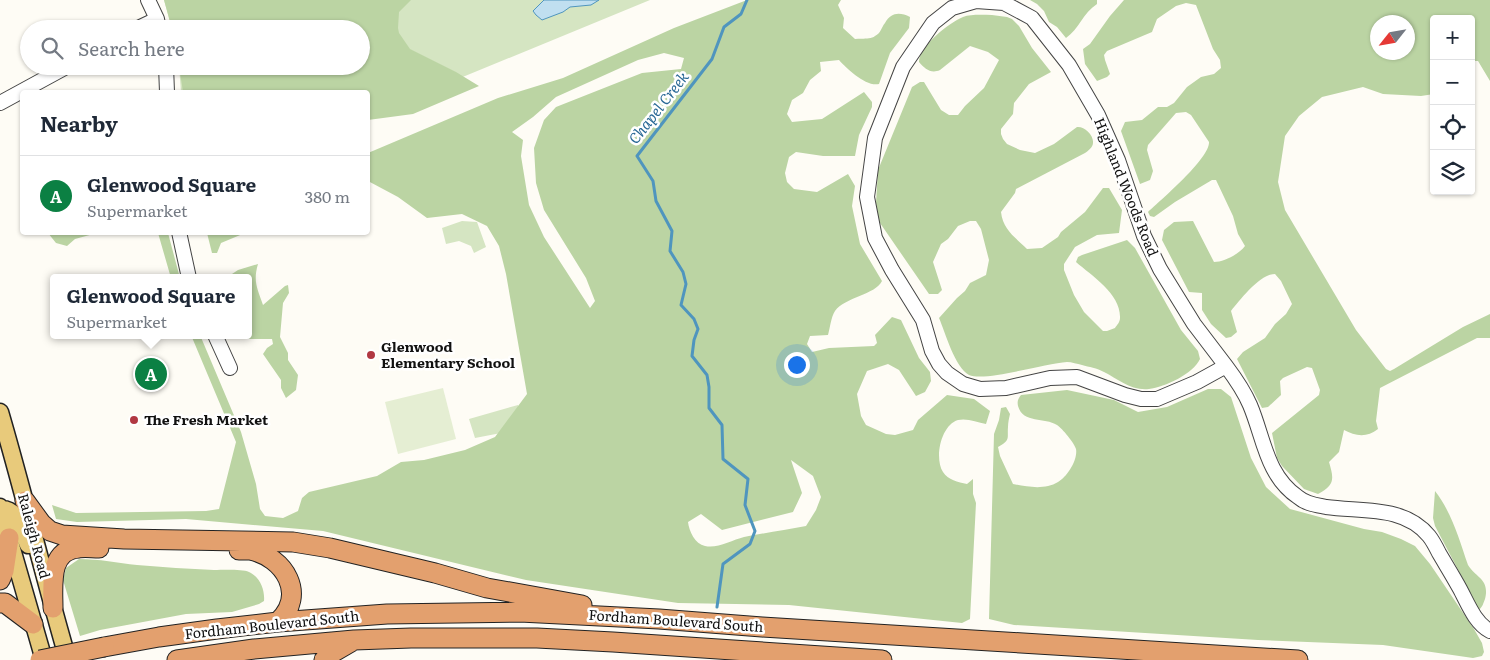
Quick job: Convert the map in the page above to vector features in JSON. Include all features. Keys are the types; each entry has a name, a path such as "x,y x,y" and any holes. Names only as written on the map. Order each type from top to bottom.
{"highway":[{"path":"26,501 41,523 50,531 62,535 124,539 302,544 330,548 435,573 487,588 659,619"},
{"path":"0,580 4,571 9,538"},
{"path":"53,608 54,571 57,561 63,553 69,550 78,548 250,550 268,557 280,566 289,579 292,589 290,606 286,614 278,622"},
{"path":"0,603 5,603 33,624"},
{"name":"Fordham Boulevard South","path":"52,659 104,647 217,628 386,614 511,612 659,619 1298,660"},
{"name":"Fordham Boulevard South","path":"177,660 254,649 354,640 411,638 537,638 882,660"},
{"path":"324,660 332,652 354,640"},
{"path":"254,649 282,660"}],"main road":[{"name":"Raleigh Road","path":"0,412 26,501 53,608 52,659"},
{"name":"Raleigh Road","path":"0,508 33,624 52,659"},
{"path":"0,508 10,510 18,520 53,608"}],"street":[{"path":"148,0 156,20"},
{"name":"Highland Woods Road","path":"1226,366 1197,382 1158,399 1141,399 1126,395 1077,377 1050,378 1006,388 980,388 963,384 947,374 932,351 923,320 875,238 867,197 875,138 902,67 933,23 952,8 976,1 1004,3 1032,18 1069,65 1098,115 1118,160 1144,236 1160,269 1194,324 1226,366 1240,386 1250,405 1272,468 1286,488 1309,504 1382,512 1400,516 1415,524 1429,536 1474,615 1483,627 1490,631"},
{"path":"24,90 51,75"},
{"path":"166,75 167,90"},
{"path":"0,103 20,92"},
{"path":"180,235 188,274"},
{"path":"218,339 230,368"}],"green space":[{"path":"164,0 650,0 370,115 370,90 181,90 180,75 370,75 370,20 170,20"},
{"path":"164,0 411,0 399,12 398,28 399,33 410,49 479,86 413,114 370,120 370,90 183,90 180,75 370,75 370,20 170,20"},
{"path":"747,0 841,0 838,5 844,18 843,28 855,39 871,38 877,35 887,19 893,15 903,14 910,17 909,28 890,53 879,84 868,83 863,80 839,60 820,62 821,71 810,80 803,93 792,100 787,114 792,122 822,119 864,92 872,102 872,107 859,135 855,156 823,156 796,152 789,157 785,173 787,182 794,189 817,192 848,174 855,186 852,206 860,244 882,281 873,290 846,302 835,311 828,335 810,336 807,344 812,352 829,348 874,346 877,343 875,335 892,317 901,320 919,358 930,372 931,381 925,392 916,396 899,370 888,364 867,371 857,394 861,416 866,425 886,434 895,435 913,430 918,420 947,395 974,399 990,411 986,424 972,420 958,420 952,423 943,435 939,451 940,466 948,477 967,484 973,479 973,494 976,503 970,619 962,623 789,605 678,603 526,580 323,531 186,519 77,522 56,519 52,505 76,513 206,511 219,509 236,442 193,339 202,339 241,432 256,484 260,509 265,516 283,518 298,511 302,498 309,492 377,476 401,462 424,460 465,450 495,437 527,394 506,274 499,246 487,226 462,214 427,218 398,197 370,182 370,152 498,98 563,78 674,28","holes":["664,53 684,58 681,69 642,73 556,107 544,120 534,148 536,183 544,210 586,278 595,301 590,308 544,237 529,205 521,156 523,140 512,132 556,97 638,60","791,460 813,476 821,497 816,510 806,526 744,537 710,547 698,543 691,533 688,522 701,514 722,530 793,512 802,493"]},
{"path":"1030,0 1097,0 1097,4 1066,38 1057,27 1049,22 1044,11"},
{"path":"1124,0 1490,0 1490,81 1478,61 1475,61 1475,15 1430,15 1430,95 1421,96 1383,94 1363,87 1322,97 1299,116 1285,136 1278,182 1285,210 1356,330 1386,369 1390,371 1394,369 1463,327 1490,314 1490,338 1477,338 1380,388 1376,421 1378,429 1365,435 1352,434 1344,430 1339,452 1329,462 1332,481 1328,488 1318,494 1304,489 1282,466 1277,458 1272,433 1319,395 1320,390 1312,368 1307,367 1283,378 1280,381 1281,395 1268,407 1262,408 1237,359 1243,352 1265,338 1275,324 1286,314 1292,304 1281,281 1275,274 1269,275 1251,288 1231,311 1237,332 1231,337 1226,338 1211,324 1202,310 1202,293 1189,292 1162,240 1164,230 1174,222 1193,221 1214,262 1235,255 1245,246 1238,234 1233,216 1216,180 1212,180 1175,202 1154,217 1150,216 1148,212 1194,168 1202,158 1209,142 1191,115 1186,112 1176,113 1148,145 1147,150 1153,171 1150,180 1140,184 1121,131 1125,122 1142,120 1158,107 1167,107 1174,103 1187,87 1201,77 1214,74 1221,68 1220,60 1213,49 1196,5 1186,3 1176,6 1157,19 1152,32 1107,51 1104,55 1110,74 1097,81 1085,64 1083,49 1090,44"},
{"path":"970,15 992,15 1012,19 1051,72 1029,84 1014,103 1013,114 1001,129 1003,139 1007,144 1020,150 1035,153 1054,144 1077,127 1083,128 1088,132 1093,140 1092,146 1085,153 1016,189 1001,212 1004,224 1010,233 1027,249 1042,248 1058,237 1061,232 1085,212 1103,188 1109,188 1122,210 1119,233 1097,235 1075,247 1064,264 1064,270 1074,295 1084,312 1103,331 1107,331 1115,328 1119,322 1119,309 1116,301 1104,286 1076,262 1078,257 1082,255 1127,240 1135,248 1181,330 1198,351 1200,359 1196,365 1185,375 1170,383 1149,389 1136,388 1099,370 1067,362 989,376 969,375 955,358 939,318 965,291 970,283 986,275 989,260 981,229 976,221 970,221 958,226 948,239 941,244 933,262 942,290 938,294 929,294 878,219 876,203 878,170 912,87 920,82 924,82 941,110 949,115 958,115 984,88 999,60 988,52 970,46 940,70 931,71 919,62 920,56 936,35 957,20"},
{"path":"462,221 477,222 486,247 474,253 471,246 459,241 446,244 442,228"},
{"path":"50,235 90,235 75,239 67,246 56,243"},
{"path":"159,235 169,235 179,274 170,274"},
{"path":"208,235 240,235 221,243 217,253 212,253"},
{"path":"258,264 257,289 263,305 288,285 289,293 283,303 280,337 288,353 288,360 298,375 296,390 286,398 281,388 281,380 263,354 273,344 272,339 252,339 252,274 232,274 238,270"},
{"path":"443,388 456,439 398,454 385,402"},
{"path":"1208,389 1221,389 1231,397 1251,458 1266,487 1290,509 1382,532 1415,546 1430,564 1474,629 1482,643 1484,652 1482,656 1473,658 1383,645 1258,640 1014,625 989,619 994,434 1001,408 1006,407 1010,414 1008,438 998,447 1000,456 1013,484 1042,487 1053,485 1065,476 1074,463 1076,449 1068,436 1057,425 1029,418 1021,412 1018,406 1018,399 1021,395 1067,390 1114,400 1138,412 1167,407"},
{"path":"518,405 522,429 475,438 469,419"},
{"path":"1435,491 1451,517 1468,565 1486,587 1485,599 1479,610 1473,603 1464,581 1435,526 1433,518"},
{"path":"79,559 137,565 246,571 253,574 259,580 263,588 264,601 232,612 186,614 100,630 80,636 63,580 66,568"}],"water":[{"path":"544,0 599,0 591,5 570,7 563,12 542,20 533,11"}],"waterway":[{"name":"Chapel Creek","path":"717,607 723,564 750,544 755,531 745,505 748,479 723,459 722,425 709,408 707,375 692,356 694,340 698,329 694,319 681,305 686,284 683,272 670,251 672,231 656,201 653,181 637,156 712,59 724,27 741,14 747,0"}],"place":[{"name":"Glenwood Elementary School","path":"371,355"},
{"name":"Glenwood Square","path":"151,374"},
{"name":"The Fresh Market","path":"134,420"}]}
